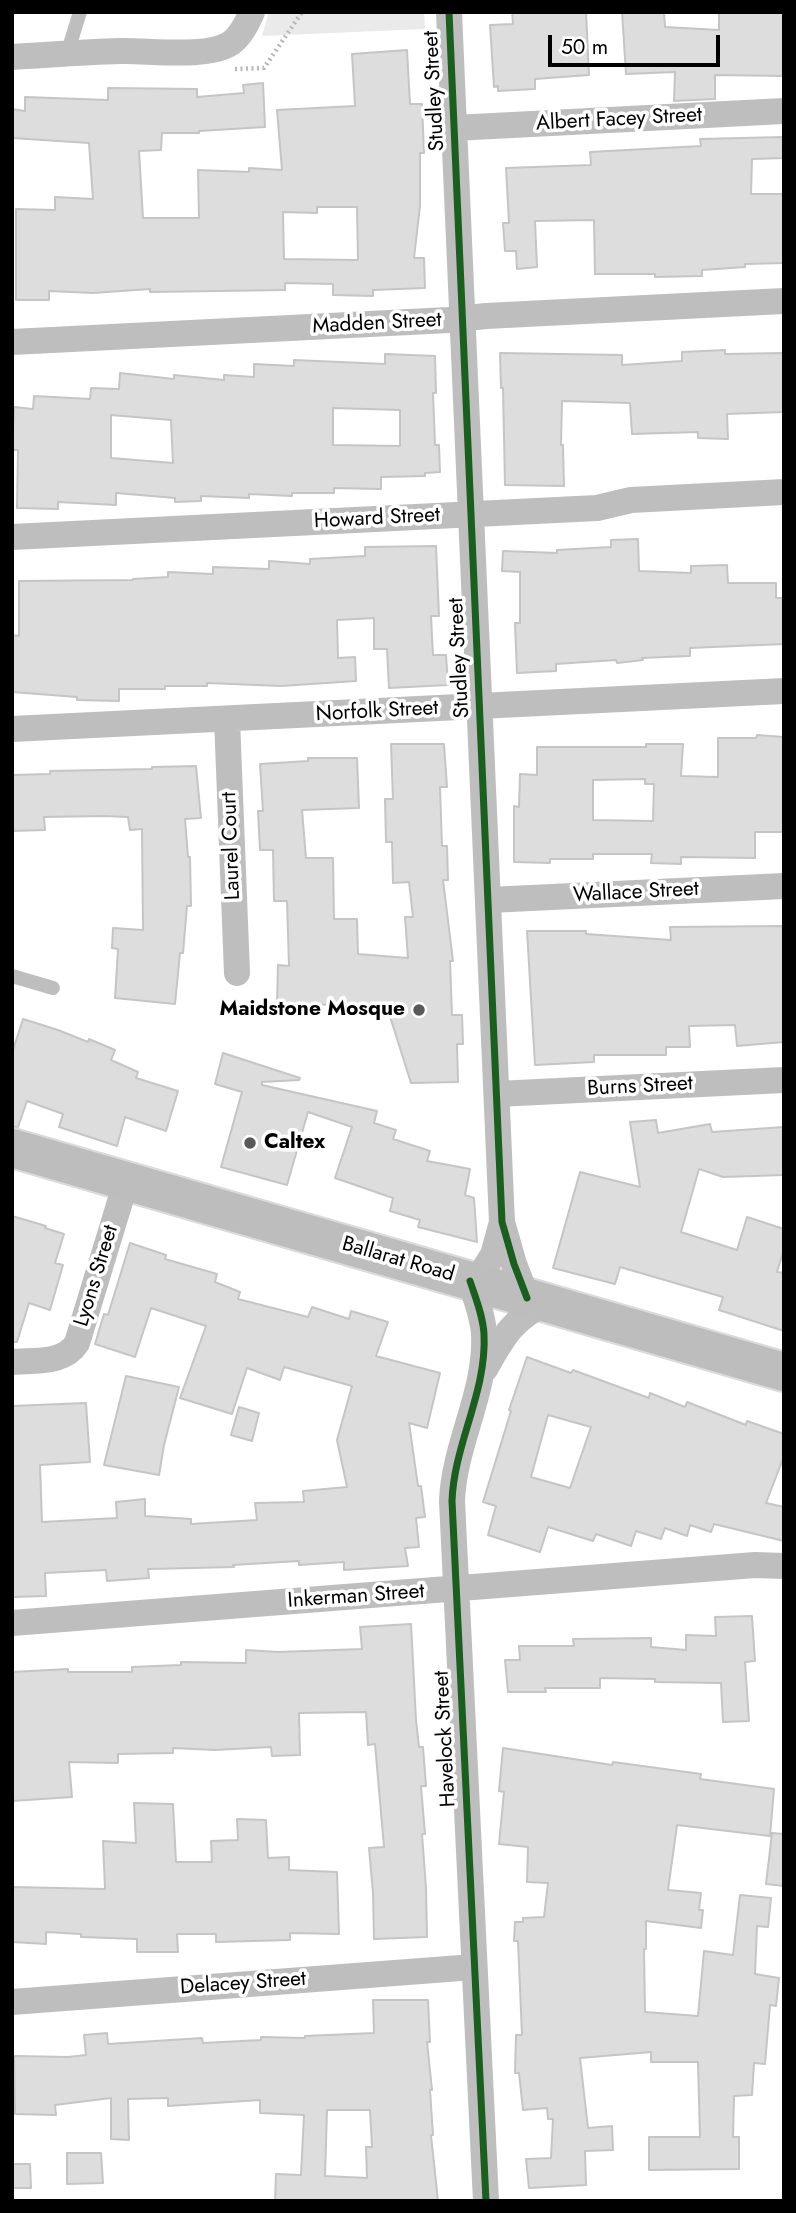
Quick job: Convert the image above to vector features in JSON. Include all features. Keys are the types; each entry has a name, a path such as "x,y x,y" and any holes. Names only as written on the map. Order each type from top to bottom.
{"highway":[{"name":"Ballarat Road","path":"12,1148 784,1371"}],"street":[{"path":"202,45 226,27 234,12"},
{"path":"12,57 123,51 177,41 202,45 229,44 237,37 252,12"},
{"name":"Studley Street","path":"449,12 502,1222 514,1264 536,1300"},
{"name":"Albert Facey Street","path":"454,128 784,111"},
{"name":"Madden Street","path":"12,342 784,301"},
{"name":"Howard Street","path":"12,537 597,508 631,500 784,492"},
{"name":"Norfolk Street","path":"12,729 784,691"},
{"name":"Laurel Court","path":"227,719 237,973"},
{"name":"Wallace Street","path":"489,900 784,886"},
{"name":"Burns Street","path":"497,1094 784,1080"},
{"name":"Lyons Street","path":"12,1362 62,1357 72,1350 77,1342 126,1182"},
{"name":"Studley Street","path":"473,1282 493,1255 502,1222"},
{"name":"Havelock Street","path":"473,1282 484,1336 481,1376 453,1480 486,2201"},
{"name":"Havelock Street","path":"481,1376 504,1335 536,1300"},
{"name":"Inkerman Street","path":"12,1623 755,1565 784,1566"},
{"name":"Delacey Street","path":"12,2002 474,1967"}],"lane":[{"path":"68,54 80,12"},
{"path":"12,976 53,988"}],"shaded area":[{"path":"269,12 424,12 425,29 262,36"}],"building":[{"path":"512,12 586,12 589,75 535,79 535,89 498,91 498,86 494,87 490,25 513,24"},
{"path":"622,12 664,12 665,27 719,30 719,12 784,12 784,76 715,75 715,99 674,101 675,72 626,74"},
{"path":"407,50 410,104 422,104 424,153 420,153 420,206 414,258 424,258 425,288 373,290 373,296 333,295 333,284 285,283 285,290 150,292 150,289 93,293 49,291 49,300 16,300 16,209 55,210 55,197 93,199 89,143 12,138 12,109 25,111 25,97 108,100 108,88 197,89 197,97 244,93 243,85 263,83 265,127 199,133 162,133 161,150 139,151 143,218 199,218 198,170 282,170 277,110 355,106 352,54","holes":["317,207 357,207 358,260 284,259 283,212 317,213"]},
{"path":"784,137 784,158 752,159 751,194 784,194 784,263 745,264 745,267 702,270 702,276 595,274 594,220 535,221 537,267 517,269 516,251 505,251 503,223 509,223 506,168 591,165 590,152 701,146 700,139"},
{"path":"725,350 725,354 784,353 784,412 727,414 728,439 698,438 698,432 632,434 630,403 562,401 564,486 505,485 500,353 622,355 622,365 682,361 682,352"},
{"path":"385,354 435,356 435,445 439,445 440,472 425,473 425,476 381,477 381,489 334,488 334,493 292,493 292,496 249,494 249,498 201,496 201,501 175,502 175,498 116,493 116,505 58,502 58,509 17,508 18,450 12,450 14,407 33,409 34,396 90,399 91,388 119,389 120,373 174,379 174,375 224,380 224,375 254,377 254,364 294,366 294,360 385,364","holes":["333,408 400,410 400,446 333,445","111,415 171,420 173,463 111,458"]},
{"path":"638,539 639,571 691,573 691,566 727,565 728,583 776,583 776,598 784,598 784,644 690,648 690,656 642,658 643,660 617,663 616,660 556,664 556,671 517,673 515,623 520,623 520,572 502,571 503,551 557,553 557,550 611,547 611,540"},
{"path":"436,546 439,616 431,616 433,655 446,655 448,685 389,688 387,649 374,649 374,618 337,620 338,658 355,657 356,681 281,686 207,683 207,686 165,686 165,689 119,689 119,701 77,700 77,697 12,692 12,635 19,636 19,581 133,580 168,577 168,572 213,574 213,567 269,569 269,561 310,564 310,559 365,556 365,547"},
{"path":"757,735 784,737 784,832 755,832 755,858 681,857 681,864 651,863 652,854 593,854 593,859 550,859 550,863 514,862 514,806 519,807 520,774 537,775 537,747 646,747 646,744 683,744 681,776 718,777 718,738 756,738","holes":["645,779 645,784 654,784 653,821 593,820 593,780"]},
{"path":"391,744 444,744 447,787 440,787 442,846 447,846 448,880 443,880 453,961 450,961 452,1015 462,1015 463,1044 457,1044 458,1082 411,1083 387,1007 277,1003 278,965 289,966 287,901 274,901 273,850 260,850 258,811 263,811 260,764 308,761 308,758 357,758 359,808 302,810 306,858 333,858 334,919 357,919 358,954 408,958 405,917 413,917 409,882 393,883 392,842 386,842 385,799 393,799"},
{"path":"196,766 201,818 185,819 190,857 191,906 187,906 175,1004 115,998 118,949 112,948 113,928 143,930 142,829 130,830 128,817 104,816 44,817 45,830 12,831 12,775 50,774 50,771"},
{"path":"784,926 784,1042 737,1046 735,1025 689,1026 690,1047 666,1047 666,1055 594,1055 594,1062 535,1065 527,931 586,931 586,934 671,940 670,927"},
{"path":"23,1019 88,1042 89,1039 115,1050 111,1060 138,1072 136,1078 178,1091 166,1131 125,1117 117,1146 59,1127 63,1114 27,1101 18,1127 12,1127 12,1053"},
{"path":"223,1053 300,1078 262,1082 262,1085 377,1111 374,1123 396,1130 393,1139 430,1151 427,1161 470,1169 465,1195 474,1198 477,1242 418,1227 420,1220 390,1211 393,1198 335,1178 352,1127 308,1112 287,1185 221,1167 242,1092 215,1084"},
{"path":"656,1120 658,1133 710,1124 712,1132 784,1127 784,1175 723,1177 699,1169 681,1232 737,1250 747,1217 784,1229 784,1249 777,1272 784,1273 784,1331 719,1310 723,1297 620,1267 615,1284 553,1268 580,1172 640,1187 630,1122"},
{"path":"12,1216 64,1234 55,1263 63,1265 50,1310 29,1303 17,1342 12,1342"},
{"path":"130,1243 166,1255 165,1259 217,1274 215,1282 240,1292 238,1299 308,1317 312,1307 349,1319 351,1311 388,1322 376,1356 440,1373 427,1428 409,1423 425,1517 416,1518 419,1547 405,1548 408,1566 344,1570 344,1562 299,1565 299,1561 233,1565 234,1567 148,1569 149,1578 107,1581 106,1570 45,1573 46,1596 12,1597 12,1406 86,1403 90,1462 40,1465 42,1522 117,1518 116,1502 145,1499 145,1516 191,1519 191,1524 257,1520 255,1503 304,1502 303,1491 347,1487 337,1440 352,1386 284,1367 280,1380 247,1368 232,1414 180,1398 206,1326 151,1308 135,1357 95,1344 104,1314 108,1315"},
{"path":"527,1357 571,1373 573,1370 649,1398 650,1393 685,1407 687,1402 746,1425 747,1421 784,1434 784,1456 766,1503 784,1507 784,1541 714,1524 711,1532 690,1525 687,1536 665,1528 661,1539 636,1531 631,1546 596,1534 593,1541 548,1527 540,1552 488,1535 496,1506 483,1502 511,1411 509,1410","holes":["548,1415 591,1427 570,1488 531,1477"]},
{"path":"126,1376 179,1387 159,1475 104,1465"},
{"path":"239,1407 259,1413 252,1441 231,1435"},
{"path":"752,1616 755,1661 745,1662 749,1721 723,1722 721,1683 600,1678 600,1688 545,1688 546,1692 508,1692 505,1660 520,1660 519,1646 574,1646 573,1639 651,1638 651,1647 686,1650 686,1635 716,1636 715,1617"},
{"path":"411,1624 416,1720 419,1747 423,1747 426,1786 421,1786 427,1937 374,1939 369,1848 384,1847 375,1744 368,1745 366,1712 299,1713 300,1755 272,1756 271,1747 215,1750 173,1748 173,1753 118,1754 118,1763 69,1762 72,1797 12,1801 12,1672 68,1669 68,1672 132,1672 132,1667 181,1665 181,1662 246,1663 246,1650 278,1652 362,1649 360,1627"},
{"path":"503,1748 612,1765 613,1762 701,1774 700,1779 774,1789 770,1836 677,1825 668,1890 701,1893 701,1928 646,1921 645,2012 698,2016 704,1951 733,1955 740,1895 771,1898 768,1927 757,1926 755,1974 779,1978 776,2006 770,2005 765,2064 754,2063 752,2095 734,2096 733,2137 739,2137 739,2169 649,2170 649,2137 700,2137 698,2062 651,2062 651,2052 580,2058 588,2128 612,2126 613,2150 585,2151 586,2185 529,2188 526,2159 551,2158 553,2119 548,2119 547,2108 523,2110 519,2073 515,2073 516,2035 522,2035 518,1941 514,1941 515,1922 523,1922 523,1918 544,1917 548,1883 527,1882 528,1847 499,1844 504,1792 499,1791"},
{"path":"134,1803 173,1804 176,1862 212,1862 211,1841 238,1840 237,1819 266,1820 268,1858 289,1857 289,1870 337,1872 339,1934 290,1933 290,1940 216,1942 216,1934 177,1934 178,1952 137,1952 137,1939 81,1937 81,1934 46,1932 46,1944 12,1942 12,1887 105,1889 103,1841 136,1843"},
{"path":"772,1833 784,1834 784,1886 766,1884"},
{"path":"373,2000 428,2000 431,2135 438,2201 275,2201 276,2174 301,2175 304,2115 260,2113 260,2100 168,2106 168,2098 128,2099 129,2140 111,2139 111,2098 55,2105 56,2115 15,2114 14,2056 86,2055 84,2035 107,2033 108,2044 202,2038 203,2043 261,2040 261,2037 305,2038 374,2033","holes":["327,2110 370,2110 372,2147 366,2147 367,2178 325,2176"]},
{"path":"67,2153 101,2153 103,2183 67,2184"},
{"path":"12,2164 30,2164 31,2188 12,2188"}],"cycle path":[{"path":"449,12 502,1222 527,1298"},
{"path":"470,1281 482,1321 484,1355 481,1377 458,1459 452,1501 486,2201"}],"place":[{"name":"Maidstone Mosque","path":"419,1010"},
{"name":"Caltex","path":"250,1143"}]}
